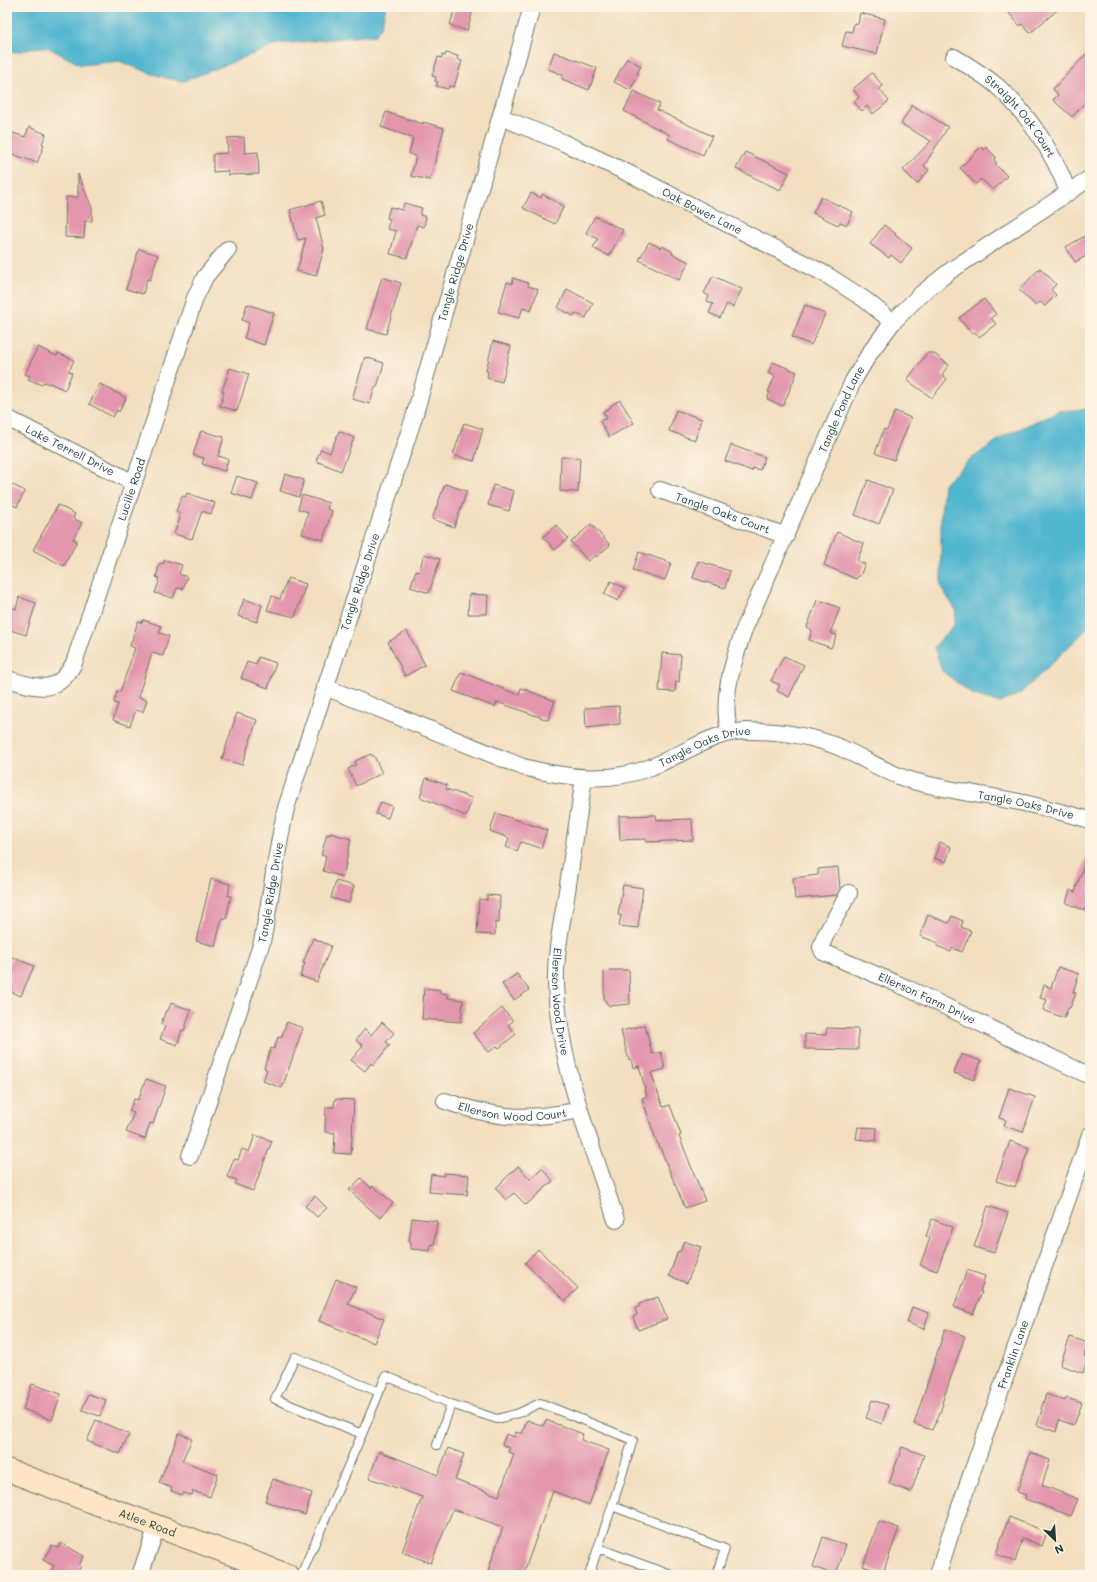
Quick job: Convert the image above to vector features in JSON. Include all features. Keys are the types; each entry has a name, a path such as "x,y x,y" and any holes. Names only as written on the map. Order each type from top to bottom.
{"main road":[{"name":"Atlee Road","path":"7,1470 287,1575"}],"street":[{"name":"Tangle Ridge Drive","path":"190,1156 262,942 286,808 414,417 532,7"},
{"name":"Straight Oak Court","path":"954,57 978,72 1014,103 1034,127 1062,175 1068,192"},
{"name":"Oak Bower Lane","path":"501,117 562,142 634,176 825,274 894,322"},
{"name":"Tangle Pond Lane","path":"730,733 726,711 726,696 733,664 743,632 853,381 871,351 894,322 921,294 950,271 1090,178"},
{"name":"Lucille Road","path":"7,679 37,687 49,687 68,675 74,663 195,298 205,278 228,249"},
{"name":"Lake Terrell Drive","path":"7,418 134,483"},
{"name":"Tangle Oaks Court","path":"660,490 786,536"},
{"name":"Tangle Oaks Drive","path":"325,687 523,767 551,774 584,778 607,778 629,774 651,767 717,737 730,733 748,731 782,732 809,737 841,748 908,780 939,788 1016,801 1090,820"},
{"name":"Ellerson Wood Drive","path":"584,778 557,953 556,984 558,1016 570,1074 580,1110 616,1220"},
{"name":"Ellerson Farm Drive","path":"849,893 825,936 821,947 823,952 908,988 1090,1076"},
{"name":"Ellerson Wood Court","path":"445,1101 472,1110 500,1116 522,1118 552,1116 580,1110"},
{"name":"Franklin Lane","path":"938,1575 949,1538 1090,1135"},
{"path":"140,1575 157,1526"}],"lane":[{"path":"362,1434 275,1399 295,1357 379,1392"},
{"path":"300,1575 386,1376 451,1404 497,1419 519,1413 540,1403 633,1440 589,1575"},
{"path":"437,1445 451,1404"},
{"path":"612,1506 725,1549 716,1575"},
{"path":"598,1548 671,1575"}],"water":[{"path":"7,7 386,7 381,27 375,35 279,44 184,81 170,79 150,73 119,61 81,65 47,47 39,47 17,52 7,51"},
{"path":"1090,409 1090,626 1021,693 1000,703 972,694 942,671 934,647 954,625 956,610 941,587 941,515 944,484 971,459 1004,436 1058,411"}],"building":[{"path":"455,7 474,7 467,31 450,25"},
{"path":"1004,7 1061,7 1030,33 1022,24 1020,26"},
{"path":"860,13 885,19 877,54 842,46 846,31 852,32 854,23 858,24"},
{"path":"1090,50 1090,97 1072,117 1053,100 1058,95 1053,89"},
{"path":"554,52 597,68 589,90 562,79 563,75 548,69"},
{"path":"446,53 458,56 457,59 462,61 454,87 449,86 448,89 436,86 438,82 435,81 436,77 432,76 438,57 442,58 442,55 445,56"},
{"path":"627,58 641,66 637,73 639,74 630,90 614,82"},
{"path":"872,73 883,86 879,89 889,101 873,114 867,106 862,111 854,102 859,97 853,89"},
{"path":"634,91 660,104 657,110 712,136 703,155 668,139 670,135 624,111"},
{"path":"912,105 948,127 924,166 929,170 917,184 903,170 931,141 901,124"},
{"path":"386,112 423,124 423,122 444,128 430,180 411,176 416,156 409,154 413,138 381,127"},
{"path":"29,127 46,134 42,144 44,145 37,163 7,152 7,131 25,137"},
{"path":"244,137 245,153 258,152 259,174 228,175 228,171 213,172 213,154 228,153 227,138"},
{"path":"981,147 984,150 986,147 996,157 994,160 997,163 995,164 1007,176 993,190 981,179 976,184 960,168"},
{"path":"745,152 789,173 780,190 736,169"},
{"path":"78,174 92,208 92,221 85,221 84,238 65,237 66,197 78,197"},
{"path":"531,193 541,198 542,194 564,206 555,224 523,208"},
{"path":"821,197 853,212 847,225 840,222 838,225 813,213"},
{"path":"321,201 325,215 316,218 324,249 316,276 297,271 306,238 298,240 290,210"},
{"path":"404,203 422,208 420,215 426,217 424,227 417,225 407,258 390,254 396,231 387,229 390,219 387,218 390,207 402,210"},
{"path":"595,216 623,230 609,256 593,248 598,239 586,233"},
{"path":"884,225 912,248 901,263 891,255 889,258 870,244"},
{"path":"1090,233 1090,254 1075,262 1066,247"},
{"path":"649,242 661,248 662,246 673,252 672,254 689,262 679,280 639,260"},
{"path":"139,249 158,255 150,280 147,279 143,294 126,289"},
{"path":"1040,268 1056,284 1051,290 1056,295 1045,306 1040,302 1036,306 1019,290"},
{"path":"713,276 742,289 733,307 727,304 720,318 709,313 713,304 707,301 709,296 704,293"},
{"path":"382,277 401,283 386,334 367,329"},
{"path":"513,278 528,283 528,286 538,289 531,311 523,308 519,318 498,312 507,282 512,284"},
{"path":"567,289 593,303 586,318 575,313 574,316 558,308"},
{"path":"984,299 996,314 991,318 996,324 979,337 975,332 972,334 959,318"},
{"path":"247,304 274,313 264,345 244,338 249,323 242,320"},
{"path":"805,305 825,314 811,345 792,337"},
{"path":"493,341 511,346 502,382 487,378 488,371 486,371"},
{"path":"38,347 57,356 58,353 74,360 69,371 72,373 65,390 50,383 44,382 42,385 28,379 30,376 25,374"},
{"path":"927,353 933,353 949,365 942,374 947,379 932,398 907,380"},
{"path":"365,357 384,363 370,404 352,399"},
{"path":"773,362 797,372 783,406 767,399 770,392 768,392 775,376 768,373"},
{"path":"230,368 249,374 237,411 220,406 224,392 222,391"},
{"path":"100,384 126,398 119,412 117,410 113,417 89,404"},
{"path":"620,400 634,423 609,437 600,421 607,418 603,412"},
{"path":"676,410 702,419 695,440 669,431"},
{"path":"895,411 911,418 894,460 875,453 884,429 887,430"},
{"path":"464,423 483,429 474,461 453,455"},
{"path":"201,431 224,437 218,456 228,459 225,471 202,464 204,458 193,455"},
{"path":"339,431 354,438 341,471 316,461 321,449 330,453"},
{"path":"731,445 765,457 760,470 753,468 752,471 725,461"},
{"path":"561,457 580,458 578,492 560,491"},
{"path":"285,474 304,480 299,497 280,491"},
{"path":"237,476 258,483 252,500 231,493"},
{"path":"868,480 893,490 879,524 855,515"},
{"path":"7,482 25,491 17,507 7,502"},
{"path":"445,484 467,491 454,527 432,519"},
{"path":"493,485 514,491 509,511 488,505"},
{"path":"187,493 215,503 211,514 202,511 192,539 174,534 180,518 178,517 180,513 176,511 182,496 185,497"},
{"path":"302,495 329,503 327,509 332,511 323,540 302,534 308,512 298,509"},
{"path":"58,505 75,514 73,518 82,523 73,539 77,541 64,566 33,550"},
{"path":"591,524 610,545 596,557 595,555 588,561 571,542"},
{"path":"556,525 568,538 555,550 543,537"},
{"path":"837,532 864,544 857,561 865,564 860,576 856,579 824,565"},
{"path":"639,552 671,563 665,580 633,570"},
{"path":"424,554 440,559 429,593 410,587 416,571 419,572"},
{"path":"165,560 182,565 179,574 187,577 183,589 177,588 173,598 155,593 159,582 159,578 156,577 160,563 163,564"},
{"path":"698,561 730,571 725,588 693,578"},
{"path":"288,578 306,584 295,617 267,610 272,596 280,599"},
{"path":"611,581 625,588 618,601 604,594"},
{"path":"469,594 488,595 487,614 468,614"},
{"path":"19,597 36,603 26,635 7,629 7,606 16,609"},
{"path":"244,599 262,605 257,622 238,616"},
{"path":"817,600 840,608 830,633 837,635 831,648 809,640 812,630 807,627"},
{"path":"143,620 161,626 159,633 169,636 163,656 152,653 138,697 147,700 143,712 136,710 130,726 113,720 118,704 114,703 117,691 120,692 135,648 130,646 138,621 142,623"},
{"path":"407,631 425,665 405,676 388,642"},
{"path":"662,653 681,655 679,682 676,681 675,692 659,691"},
{"path":"784,656 804,665 789,697 777,691 780,685 771,681"},
{"path":"258,657 276,663 268,688 241,678 247,662 256,665"},
{"path":"461,672 519,695 521,688 555,701 548,720 497,702 495,707 453,691"},
{"path":"619,706 620,724 586,728 585,708"},
{"path":"237,713 257,720 242,765 222,759"},
{"path":"371,754 374,756 382,773 356,786 348,769 356,765 355,761"},
{"path":"426,778 447,785 446,789 472,798 466,816 420,797"},
{"path":"381,802 392,806 388,818 376,814"},
{"path":"496,813 547,830 541,848 521,842 517,851 506,847 509,838 490,831"},
{"path":"656,815 657,820 692,819 693,840 646,842 646,839 620,840 619,816"},
{"path":"330,833 351,839 343,877 323,871 326,856 321,855 327,834 330,835"},
{"path":"940,842 951,847 946,862 934,858"},
{"path":"1088,853 1090,853 1090,912 1066,903 1070,890 1075,892"},
{"path":"838,867 840,889 837,895 795,899 793,878 818,875 818,869"},
{"path":"211,879 230,884 228,896 231,896 226,919 222,918 215,946 196,941"},
{"path":"336,881 354,886 349,903 331,898"},
{"path":"623,885 643,888 638,928 619,926 621,915 618,915"},
{"path":"487,895 500,896 499,923 495,922 495,935 477,934 479,899 487,900"},
{"path":"928,915 949,923 952,916 963,921 961,927 971,931 962,952 952,948 951,952 937,946 938,943 920,936"},
{"path":"313,938 331,946 317,982 300,976 305,963 303,963"},
{"path":"12,957 34,966 21,996 7,990 7,984 11,974 7,972 7,969"},
{"path":"1058,967 1079,974 1073,992 1076,993 1064,1018 1043,1010 1047,1000 1040,998 1044,985 1051,988"},
{"path":"629,970 630,1004 609,1006 604,999 604,971"},
{"path":"517,974 529,990 514,1000 502,984"},
{"path":"424,988 440,990 439,993 448,994 448,998 463,1000 461,1022 422,1019"},
{"path":"171,1003 191,1010 184,1031 182,1030 177,1045 160,1039 165,1026 161,1024 166,1010 168,1011"},
{"path":"502,1008 513,1021 508,1025 516,1034 499,1048 497,1046 489,1052 473,1033"},
{"path":"287,1022 303,1028 282,1088 263,1081 267,1070 264,1068 271,1048 274,1049 278,1037 281,1038"},
{"path":"382,1022 394,1033 386,1042 390,1045 373,1065 371,1063 365,1071 351,1060 363,1046 356,1040 365,1029 371,1035"},
{"path":"645,1025 652,1054 661,1052 665,1069 651,1073 663,1107 670,1105 681,1135 679,1136 705,1201 685,1208 657,1143 642,1098 647,1096 639,1066 633,1068 631,1059 629,1060 621,1031"},
{"path":"827,1028 858,1029 858,1050 805,1049 805,1034 826,1035"},
{"path":"961,1054 981,1061 974,1080 954,1073"},
{"path":"146,1079 166,1086 153,1124 150,1123 145,1139 126,1132 134,1113 129,1111 134,1099 138,1100"},
{"path":"1009,1088 1035,1097 1023,1132 1004,1126 1006,1120 999,1118"},
{"path":"335,1099 354,1100 351,1154 334,1153 335,1133 325,1132 326,1107 334,1107"},
{"path":"858,1127 877,1128 876,1141 856,1139"},
{"path":"255,1135 272,1141 253,1191 235,1184 237,1180 227,1177 234,1159 238,1160 242,1149 249,1152"},
{"path":"1010,1141 1029,1148 1015,1187 996,1181"},
{"path":"518,1166 530,1179 542,1168 553,1181 526,1205 514,1193 506,1200 496,1188"},
{"path":"444,1173 469,1175 467,1195 429,1192 431,1174 444,1176"},
{"path":"361,1178 371,1188 373,1186 393,1203 380,1218 349,1190"},
{"path":"315,1196 327,1208 317,1217 305,1206"},
{"path":"988,1206 1008,1213 994,1253 974,1247"},
{"path":"412,1218 437,1221 434,1245 431,1244 430,1251 411,1249 411,1242 409,1241"},
{"path":"932,1219 953,1227 937,1271 920,1265 930,1238 926,1236"},
{"path":"684,1241 701,1247 687,1283 669,1276 678,1251 680,1252"},
{"path":"538,1249 578,1288 565,1301 525,1263"},
{"path":"967,1270 985,1276 980,1292 982,1292 973,1314 954,1307"},
{"path":"336,1279 356,1287 348,1304 384,1319 374,1343 319,1321"},
{"path":"658,1297 667,1319 638,1330 633,1317 637,1315 635,1308 640,1306 639,1304"},
{"path":"912,1307 929,1313 924,1329 907,1323"},
{"path":"945,1329 965,1336 942,1403 943,1404 932,1430 914,1424"},
{"path":"1070,1337 1088,1343 1084,1356 1088,1358 1083,1373 1060,1365"},
{"path":"32,1384 61,1394 52,1420 23,1409"},
{"path":"88,1394 106,1400 100,1416 82,1410"},
{"path":"1046,1394 1065,1401 1066,1398 1082,1403 1074,1425 1059,1420 1056,1432 1037,1425"},
{"path":"872,1400 888,1405 882,1424 866,1418"},
{"path":"96,1420 129,1434 120,1454 87,1441"},
{"path":"527,1420 543,1426 546,1420 583,1434 581,1440 609,1450 589,1505 553,1491 523,1575 499,1575 488,1571 503,1527 453,1509 431,1563 402,1552 422,1497 369,1478 379,1451 438,1475 448,1448 464,1454 455,1480 499,1496 514,1454 508,1452 510,1448 502,1445 506,1434 515,1437 516,1432 522,1434"},
{"path":"179,1433 192,1439 182,1461 218,1474 210,1497 193,1491 192,1495 183,1493 182,1495 171,1491 172,1488 159,1483"},
{"path":"902,1447 924,1455 911,1492 889,1484"},
{"path":"1030,1453 1050,1460 1042,1485 1078,1499 1071,1516 1025,1499 1026,1495 1017,1492"},
{"path":"273,1479 312,1493 305,1515 265,1501"},
{"path":"1009,1517 1047,1532 1042,1546 1023,1538 1015,1561 996,1554"},
{"path":"879,1521 899,1528 883,1573 863,1566"},
{"path":"823,1537 846,1545 836,1575 813,1567"},
{"path":"61,1543 84,1556 76,1575 49,1575 54,1566 43,1560 52,1545 58,1548"}]}
